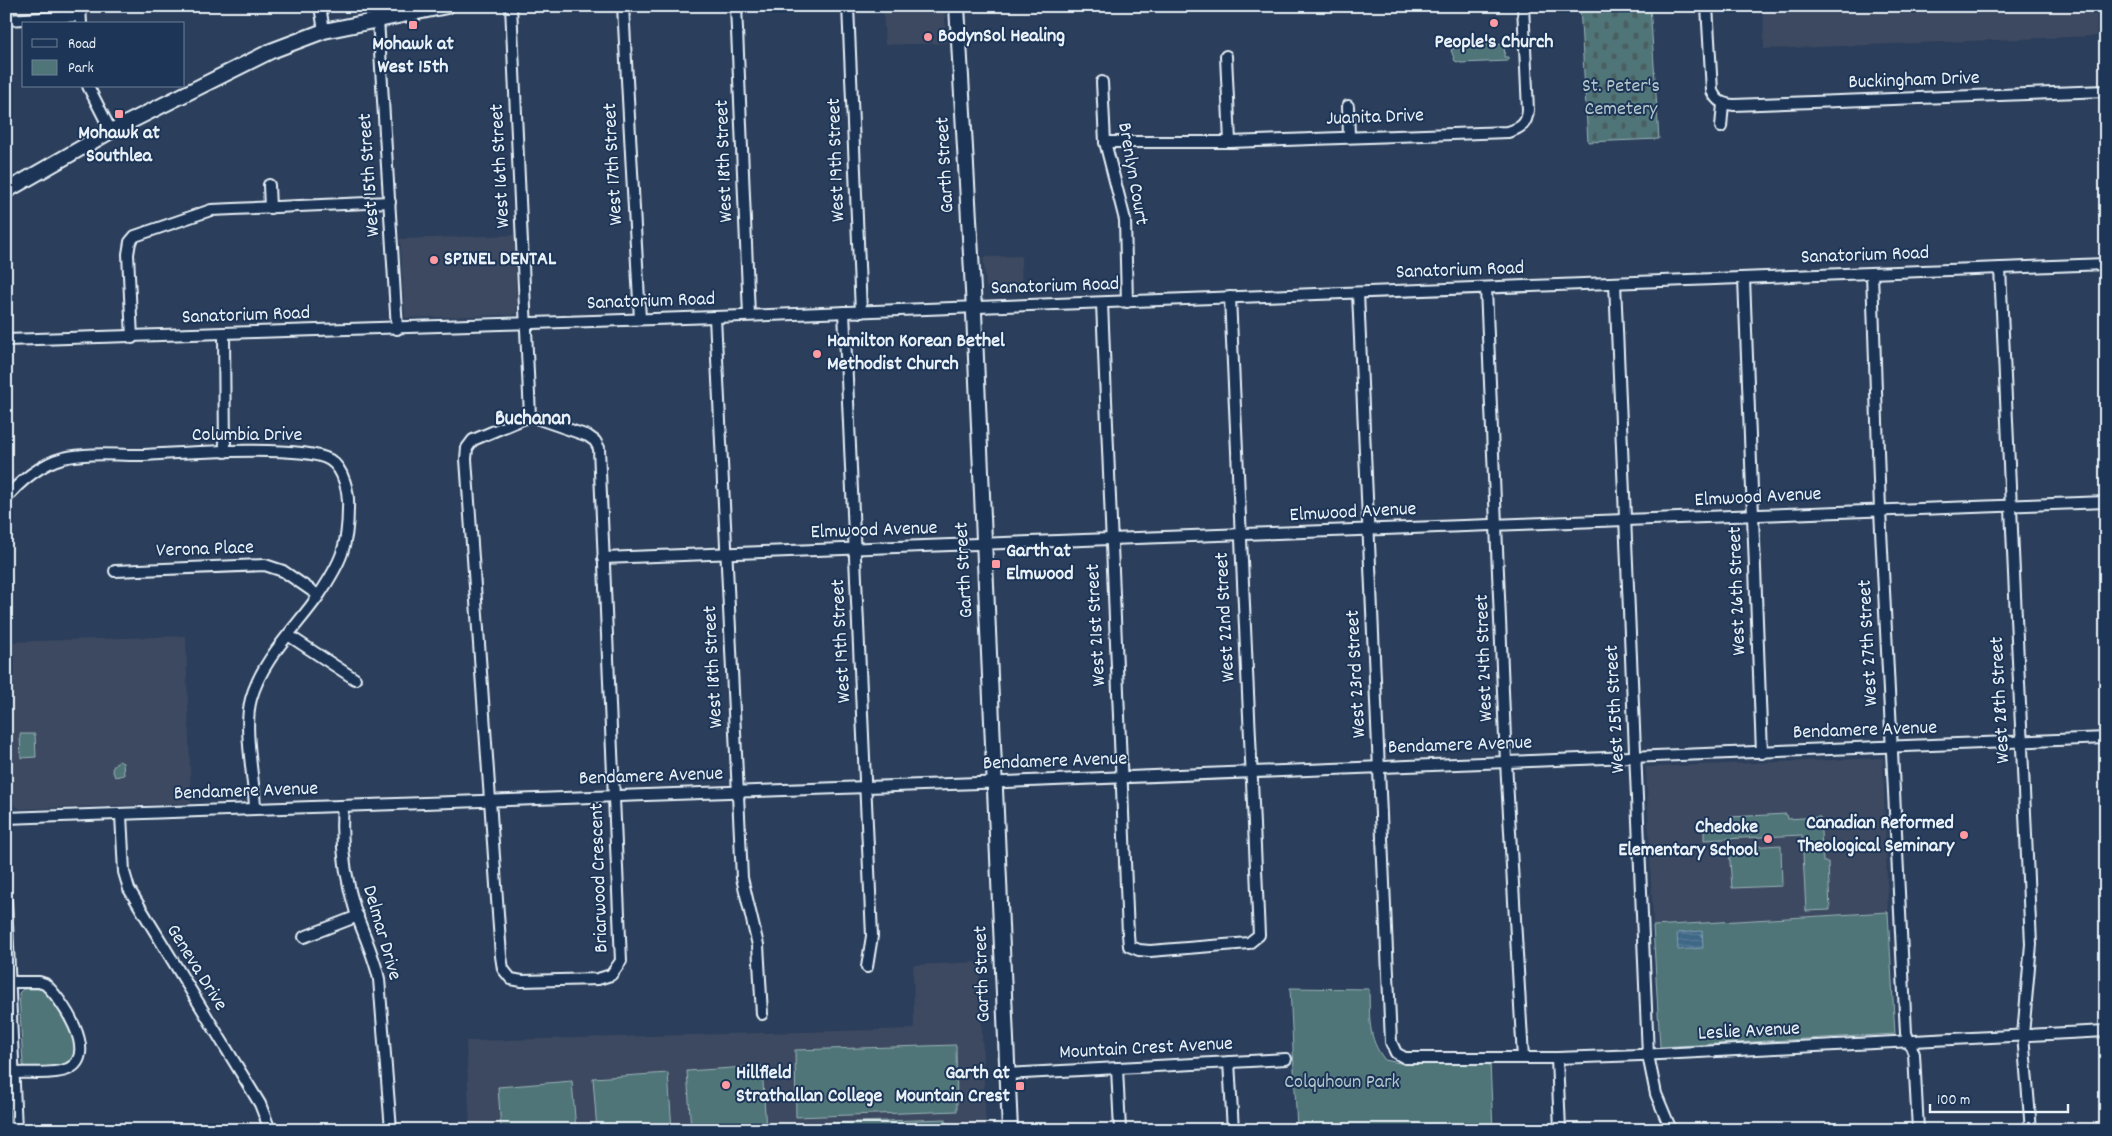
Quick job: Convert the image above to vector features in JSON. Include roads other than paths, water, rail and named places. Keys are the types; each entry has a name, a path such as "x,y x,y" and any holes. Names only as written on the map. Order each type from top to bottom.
{"main road":[{"path":"6,191 111,132 271,51 324,31 447,6"},
{"name":"Garth Street","path":"959,7 1010,1130"}],"street":[{"path":"320,6 324,31"},
{"name":"West 16th Street","path":"511,6 526,324"},
{"name":"West 17th Street","path":"623,6 640,319"},
{"name":"West 18th Street","path":"736,6 748,315"},
{"name":"West 19th Street","path":"848,6 860,312"},
{"name":"Juanita Drive","path":"1105,142 1230,142 1349,136 1508,132 1520,128 1527,120 1523,6"},
{"path":"1707,6 1712,92 1715,98 1723,104 1721,127"},
{"path":"6,20 80,15"},
{"name":"West 15th Street","path":"378,20 398,329"},
{"path":"1226,56 1230,142"},
{"name":"Brenlyn Court","path":"1102,82 1105,142 1124,220 1127,302"},
{"path":"89,88 111,132"},
{"name":"Buckingham Drive","path":"1723,104 2106,91"},
{"path":"1348,106 1349,136"},
{"path":"269,185 270,208"},
{"path":"132,338 128,254 130,242 135,236 211,210 390,202"},
{"name":"Sanatorium Road","path":"6,340 132,338 398,329 2106,264"},
{"name":"West 28th Street","path":"2000,268 2031,944 2023,1035 2031,1130"},
{"name":"West 27th Street","path":"1872,273 1880,510 1906,1033 1914,1054 1918,1130"},
{"name":"West 26th Street","path":"1744,278 1762,753"},
{"name":"West 25th Street","path":"1615,283 1648,1055 1656,1094 1671,1130"},
{"name":"West 24th Street","path":"1486,288 1506,762 1523,1058"},
{"name":"West 23rd Street","path":"1358,293 1390,1042 1396,1052"},
{"name":"West 22nd Street","path":"1129,946 1139,950 1150,951 1249,944 1259,935 1230,298"},
{"name":"West 21st Street","path":"1102,302 1129,946"},
{"name":"West 19th Street","path":"844,312 872,936 867,967"},
{"name":"West 18th Street","path":"715,317 742,878 759,952 762,1014"},
{"path":"526,324 530,416"},
{"path":"224,334 224,452"},
{"name":"Briarwood Crescent","path":"530,416 588,436 595,441 599,448 603,558 621,961 611,975 598,979 511,979 502,969 489,800 466,459 467,448 473,440 530,416"},
{"name":"Columbia Drive","path":"6,500 13,490 36,471 62,458 224,452 318,454 332,461 343,478 348,501 347,541 342,559 261,674 251,700 250,736 255,808"},
{"name":"Elmwood Avenue","path":"603,558 727,555 2106,502"},
{"name":"Verona Place","path":"116,571 265,565 283,571 318,595"},
{"path":"288,635 354,679"},
{"name":"Bendamere Avenue","path":"6,818 994,783 1251,771 1636,758 2106,738"},
{"name":"Delmar Drive","path":"343,806 343,857 358,916 374,957 379,979 390,1130"},
{"name":"Geneva Drive","path":"120,815 124,872 129,889 260,1104 270,1130"},
{"path":"6,900 14,1073 11,1117 16,1130"},
{"path":"304,937 358,916"},
{"path":"9,982 39,982 50,988 76,1030 82,1045 81,1054 70,1068 62,1071 14,1073"},
{"name":"Leslie Avenue","path":"1396,1052 1405,1058 1557,1058 2106,1031"},
{"name":"Mountain Crest Avenue","path":"1007,1074 1286,1058"},
{"path":"1557,1058 1560,1130"},
{"path":"1229,1062 1233,1130"},
{"path":"1117,1068 1120,1130"}],"place":[{"name":"People's Church","path":"1494,23"},
{"name":"Mohawk at West 15th","path":"413,25"},
{"name":"BodynSol Healing","path":"928,37"},
{"name":"Mohawk at Southlea","path":"119,114"},
{"name":"SPINEL DENTAL","path":"434,260"},
{"name":"Hamilton Korean Bethel Methodist Church","path":"817,354"},
{"name":"Garth at Elmwood","path":"996,564"},
{"name":"Canadian Reformed Theological Seminary","path":"1964,835"},
{"name":"Chedoke Elementary School","path":"1768,839"},
{"name":"Hillfield Strathallan College","path":"726,1085"},
{"name":"Garth at Mountain Crest","path":"1020,1086"}],"district":[{"name":"Buchanan","path":"533,420"}],"park label":[{"name":"St. Peter's Cemetery","path":"1621,98"},
{"name":"Colquhoun Park","path":"1342,1083"}]}
